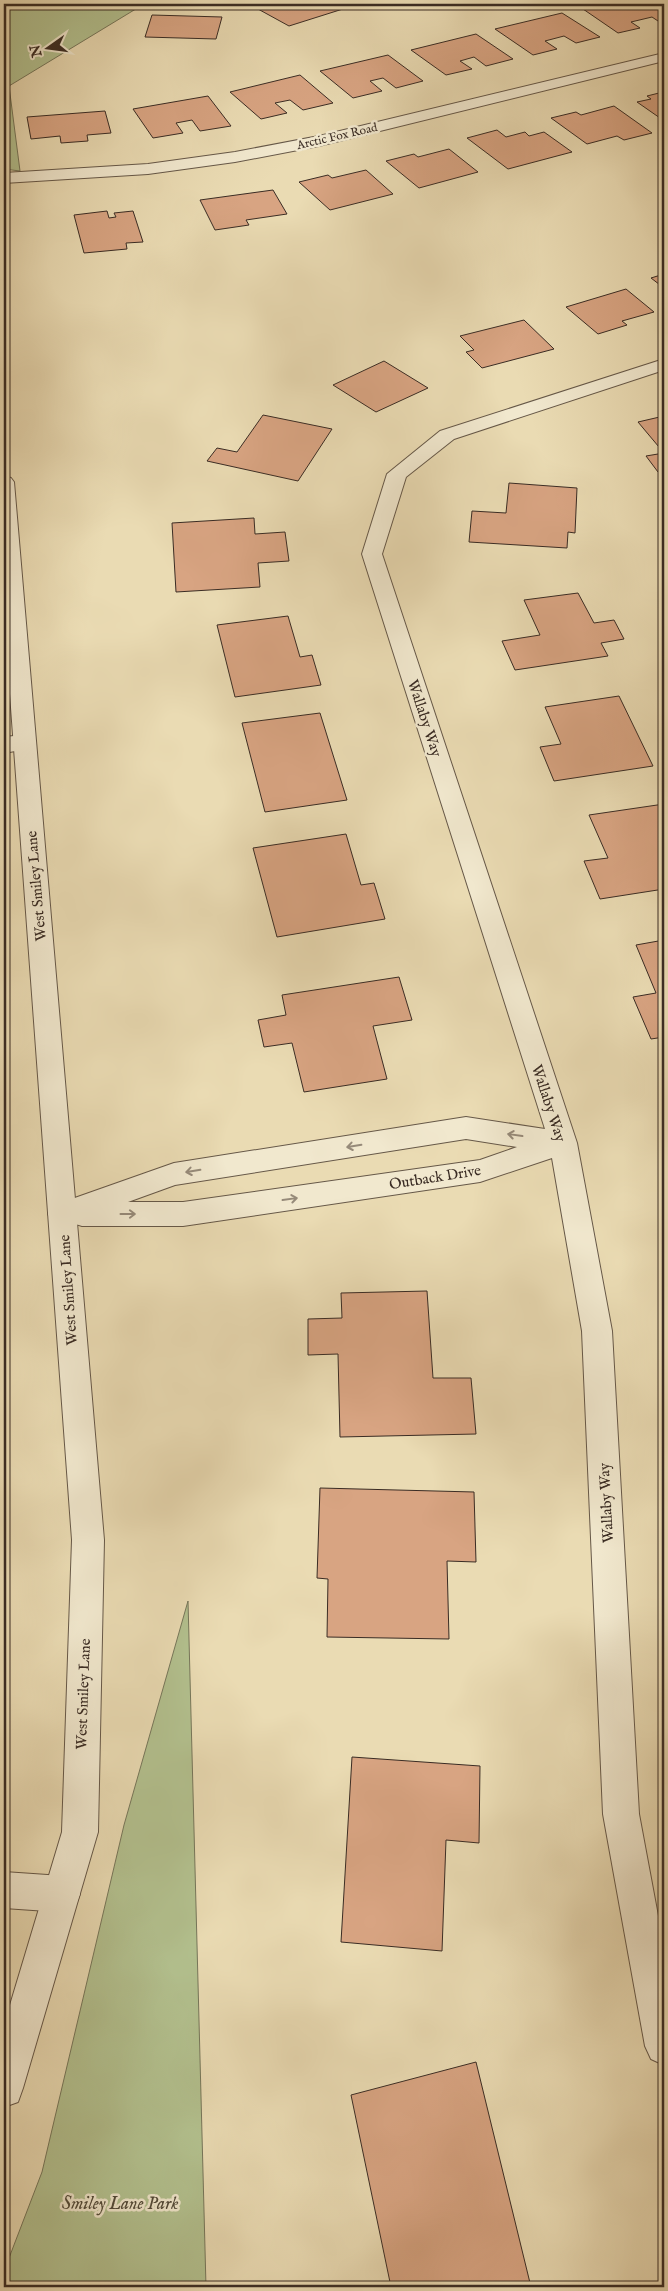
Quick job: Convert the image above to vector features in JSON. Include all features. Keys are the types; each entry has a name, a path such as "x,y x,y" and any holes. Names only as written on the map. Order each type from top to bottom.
{"street":[{"name":"Arctic Fox Road","path":"4,178 148,169 235,157 319,141 664,57"},
{"name":"Wallaby Way","path":"664,364 447,435 397,474 372,554 563,1143 597,1331 621,1814 664,2046"},
{"name":"West Smiley Lane","path":"4,482 14,744 62,1214 88,1540 80,1832 6,2079"},
{"path":"62,1214 174,1174 466,1128 563,1143"},
{"name":"Outback Drive","path":"62,1214 183,1214 480,1171 563,1143"},
{"path":"4,1890 62,1894"}],"green space":[{"path":"4,4 144,4 9,86 20,171 4,169"},
{"name":"Smiley Lane Park","path":"188,1601 206,2287 4,2287 4,2271 42,2172 124,1825"}],"building":[{"path":"276,4 337,4 346,8 289,26 258,9"},
{"path":"608,4 663,4 664,23 652,17 631,22 640,28 618,33 583,9"},
{"path":"562,13 600,37 576,43 564,36 545,41 557,49 533,55 495,29"},
{"path":"152,15 222,17 216,39 145,37"},
{"path":"476,34 513,59 486,66 474,57 460,61 472,69 446,75 411,50"},
{"path":"388,55 423,81 396,88 383,78 370,81 382,91 353,98 320,71"},
{"path":"300,75 333,103 303,110 290,100 275,103 287,113 261,119 230,92"},
{"path":"662,89 664,89 664,117 660,118 637,102 651,99 647,96 663,92"},
{"path":"208,96 231,126 200,131 192,120 176,123 183,133 153,138 133,109"},
{"path":"614,106 652,133 624,140 617,136 587,144 551,118 576,112 581,115"},
{"path":"105,111 111,133 87,135 88,141 61,143 60,136 31,139 27,117"},
{"path":"497,130 506,137 525,132 529,136 544,132 572,152 508,169 467,138"},
{"path":"449,149 478,172 419,188 386,161 414,154 418,157"},
{"path":"366,170 393,194 330,210 299,182 328,175 332,178"},
{"path":"273,190 287,214 246,220 249,225 215,230 200,200"},
{"path":"107,211 109,218 116,217 114,213 133,211 143,242 126,243 127,249 84,253 74,215"},
{"path":"664,274 664,288 651,278"},
{"path":"626,289 654,312 622,321 627,325 598,334 566,307"},
{"path":"524,320 554,349 482,368 466,352 474,350 460,336"},
{"path":"384,361 428,388 376,412 333,385"},
{"path":"263,415 332,429 298,481 207,461 217,448 237,452"},
{"path":"664,416 664,453 638,422"},
{"path":"664,453 664,470 658,472 646,456"},
{"path":"509,483 577,488 575,533 568,532 567,548 469,542 472,511 506,513"},
{"path":"254,518 255,534 285,532 289,561 258,563 260,587 176,592 172,523"},
{"path":"578,593 594,623 614,620 624,639 601,643 608,656 515,670 502,641 540,635 524,600"},
{"path":"288,616 300,657 312,655 321,685 235,697 217,625"},
{"path":"619,696 653,766 554,781 540,747 561,744 545,707"},
{"path":"320,713 347,800 265,812 242,723"},
{"path":"664,804 664,889 600,899 584,861 608,858 589,815"},
{"path":"346,834 361,885 374,883 385,919 277,937 253,848"},
{"path":"664,940 664,1037 651,1039 633,997 656,993 636,945"},
{"path":"399,977 412,1020 373,1026 387,1079 304,1092 292,1043 264,1047 258,1020 286,1015 282,995"},
{"path":"427,1291 433,1378 471,1378 476,1434 340,1437 338,1354 308,1355 308,1319 342,1318 341,1293"},
{"path":"320,1488 474,1492 476,1562 447,1561 449,1639 327,1637 328,1579 317,1578"},
{"path":"352,1757 480,1766 479,1843 446,1840 442,1951 341,1942"},
{"path":"476,2062 531,2287 391,2287 351,2095"}]}
